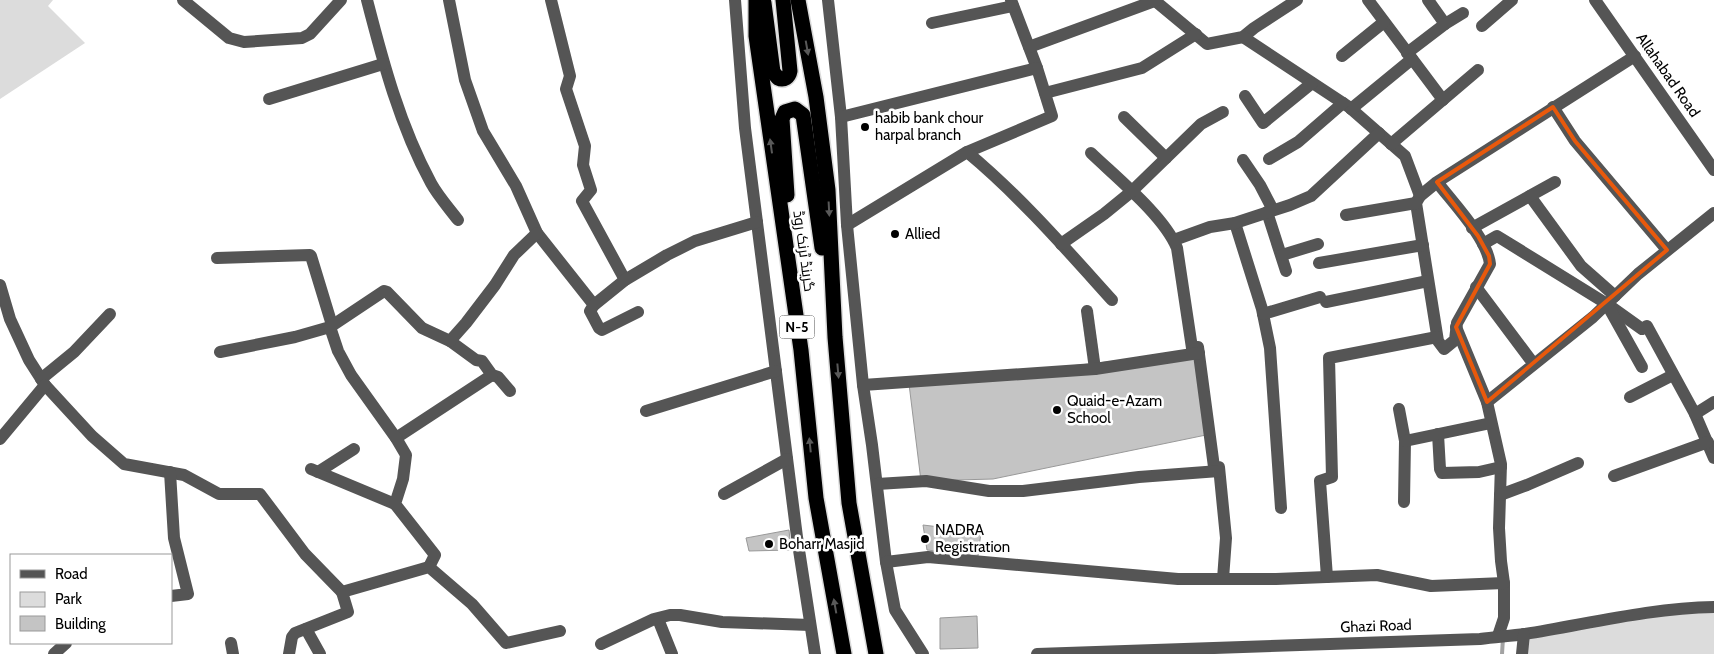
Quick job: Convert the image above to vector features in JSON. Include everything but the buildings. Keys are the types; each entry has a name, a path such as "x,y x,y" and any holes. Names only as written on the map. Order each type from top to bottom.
{"highway":[{"name":"گرینڈ ٹرنک روڈ","path":"756,0 756,36 801,350 816,498 844,654"},
{"path":"764,0 773,72 778,78 783,79 787,77 790,71 783,0"},
{"name":"گرینڈ ٹرنک روڈ","path":"798,0 816,97 828,190 835,337 850,503 876,654"},
{"path":"801,350 782,119 785,112 790,109 797,110 803,116 835,337"}],"street":[{"path":"183,0 229,38 244,42 302,38 310,34 341,0"},
{"path":"367,0 383,64 407,130 432,184 458,220"},
{"path":"449,0 465,80 483,131 516,186 537,233 594,305"},
{"path":"551,0 570,76 566,89 584,146 583,165 591,190 582,201 625,280"},
{"path":"735,0 745,128 787,459 815,654"},
{"path":"828,0 841,117 847,225 863,385 886,562 895,610 923,654"},
{"path":"1029,46 1156,0 1207,44 1243,36 1297,0"},
{"path":"1368,0 1442,100"},
{"path":"1428,0 1445,24"},
{"path":"1482,26 1512,0"},
{"name":"Allahabad Road","path":"1595,0 1714,170"},
{"path":"847,225 968,152 1052,116 1037,68 1012,3 932,23"},
{"path":"1270,159 1298,142 1347,106 1410,56 1445,24 1463,13"},
{"path":"1342,56 1384,22"},
{"path":"1045,93 1142,68 1196,34"},
{"path":"1243,36 1347,106 1405,156 1418,200 1422,245 1437,337 1444,349 1455,340 1456,327 1490,264 1489,256 1483,244 1436,182"},
{"path":"1346,215 1418,200 1436,182 1553,106 1635,56"},
{"path":"269,100 383,64"},
{"path":"841,117 1037,68"},
{"path":"1391,144 1478,70"},
{"path":"1245,96 1263,123 1312,83"},
{"path":"1553,106 1575,141 1667,250"},
{"path":"1061,244 1104,214 1131,192 1201,124 1223,112"},
{"path":"1124,117 1166,158"},
{"path":"1174,240 1210,227 1235,223 1310,196 1379,133"},
{"path":"968,152 1061,244 1112,300"},
{"path":"1091,153 1163,223 1174,240 1178,254 1192,348 1198,347 1214,467 1219,467 1226,538 1224,579"},
{"path":"1243,160 1260,185 1270,211 1286,271"},
{"path":"1472,228 1555,182"},
{"path":"1530,196 1581,266 1611,300 1642,329 1647,326 1694,414 1714,458"},
{"path":"1487,402 1533,363 1593,317 1638,274 1714,213"},
{"path":"638,312 602,330 590,311 594,305 625,280 667,255 695,241 757,222"},
{"path":"1235,223 1263,314 1270,348 1281,508"},
{"path":"450,341 484,300 514,255 537,233"},
{"path":"1483,244 1497,236 1611,300 1642,367"},
{"path":"1282,255 1318,244"},
{"path":"1319,263 1422,245"},
{"path":"217,258 311,256 338,351 351,375 406,455 403,479 395,504"},
{"path":"1263,314 1323,299 1428,281"},
{"path":"0,285 10,319 29,360 43,382 92,436 124,464 184,474 219,494 260,494 305,554 342,592 348,612 295,633 292,637 289,654"},
{"path":"1476,288 1533,363"},
{"path":"220,352 295,337 331,326 384,291 422,328 450,341 476,360 482,361 492,375 498,377 510,391"},
{"path":"1087,312 1095,369"},
{"path":"0,439 43,382 110,314"},
{"path":"1456,327 1487,402 1501,467 1500,545 1504,584 1502,636"},
{"path":"1327,577 1320,481 1332,477 1330,358 1437,337"},
{"path":"863,385 1095,369 1199,353"},
{"path":"646,412 776,371"},
{"path":"1630,396 1673,374"},
{"path":"396,438 492,375"},
{"path":"1694,414 1714,402"},
{"path":"1399,409 1405,441 1404,502"},
{"path":"1405,441 1491,423"},
{"path":"1438,434 1440,469 1442,473 1479,472 1501,467"},
{"path":"1614,476 1708,442"},
{"path":"342,592 429,567 435,555 395,504 315,471 354,449"},
{"path":"724,494 787,459"},
{"path":"1500,495 1578,463"},
{"path":"877,484 926,480 989,491 1023,490 1139,477 1219,471"},
{"path":"170,472 174,538 188,594 172,596"},
{"path":"886,562 928,558 1178,579 1377,575 1431,586 1504,584"},
{"path":"429,567 472,604 506,643 560,631"},
{"name":"Ghazi Road","path":"1037,654 1480,639 1524,634 1646,613 1694,607 1714,607"},
{"path":"601,644 658,618 670,615 722,622 810,625"},
{"path":"658,618 672,654"},
{"path":"306,629 320,654"},
{"path":"1522,654 1524,634"},
{"path":"54,654 65,644"}],"highlighted area":[{"path":"1553,107 1575,141 1667,250 1487,402 1456,327 1490,264 1489,256 1478,236 1437,182"}],"green space":[{"path":"0,0 53,0 48,6 85,43 0,99"},
{"path":"1714,607 1714,654 1523,654 1524,634"}],"waterway":[{"path":"1502,654 1503,638"}],"place":[{"name":"habib bank chour harpal branch","path":"865,127"},
{"name":"Allied","path":"895,234"},
{"name":"Quaid-e-Azam School","path":"1057,410"},
{"name":"NADRA Registration","path":"925,539"},
{"name":"Boharr Masjid","path":"769,544"}]}
